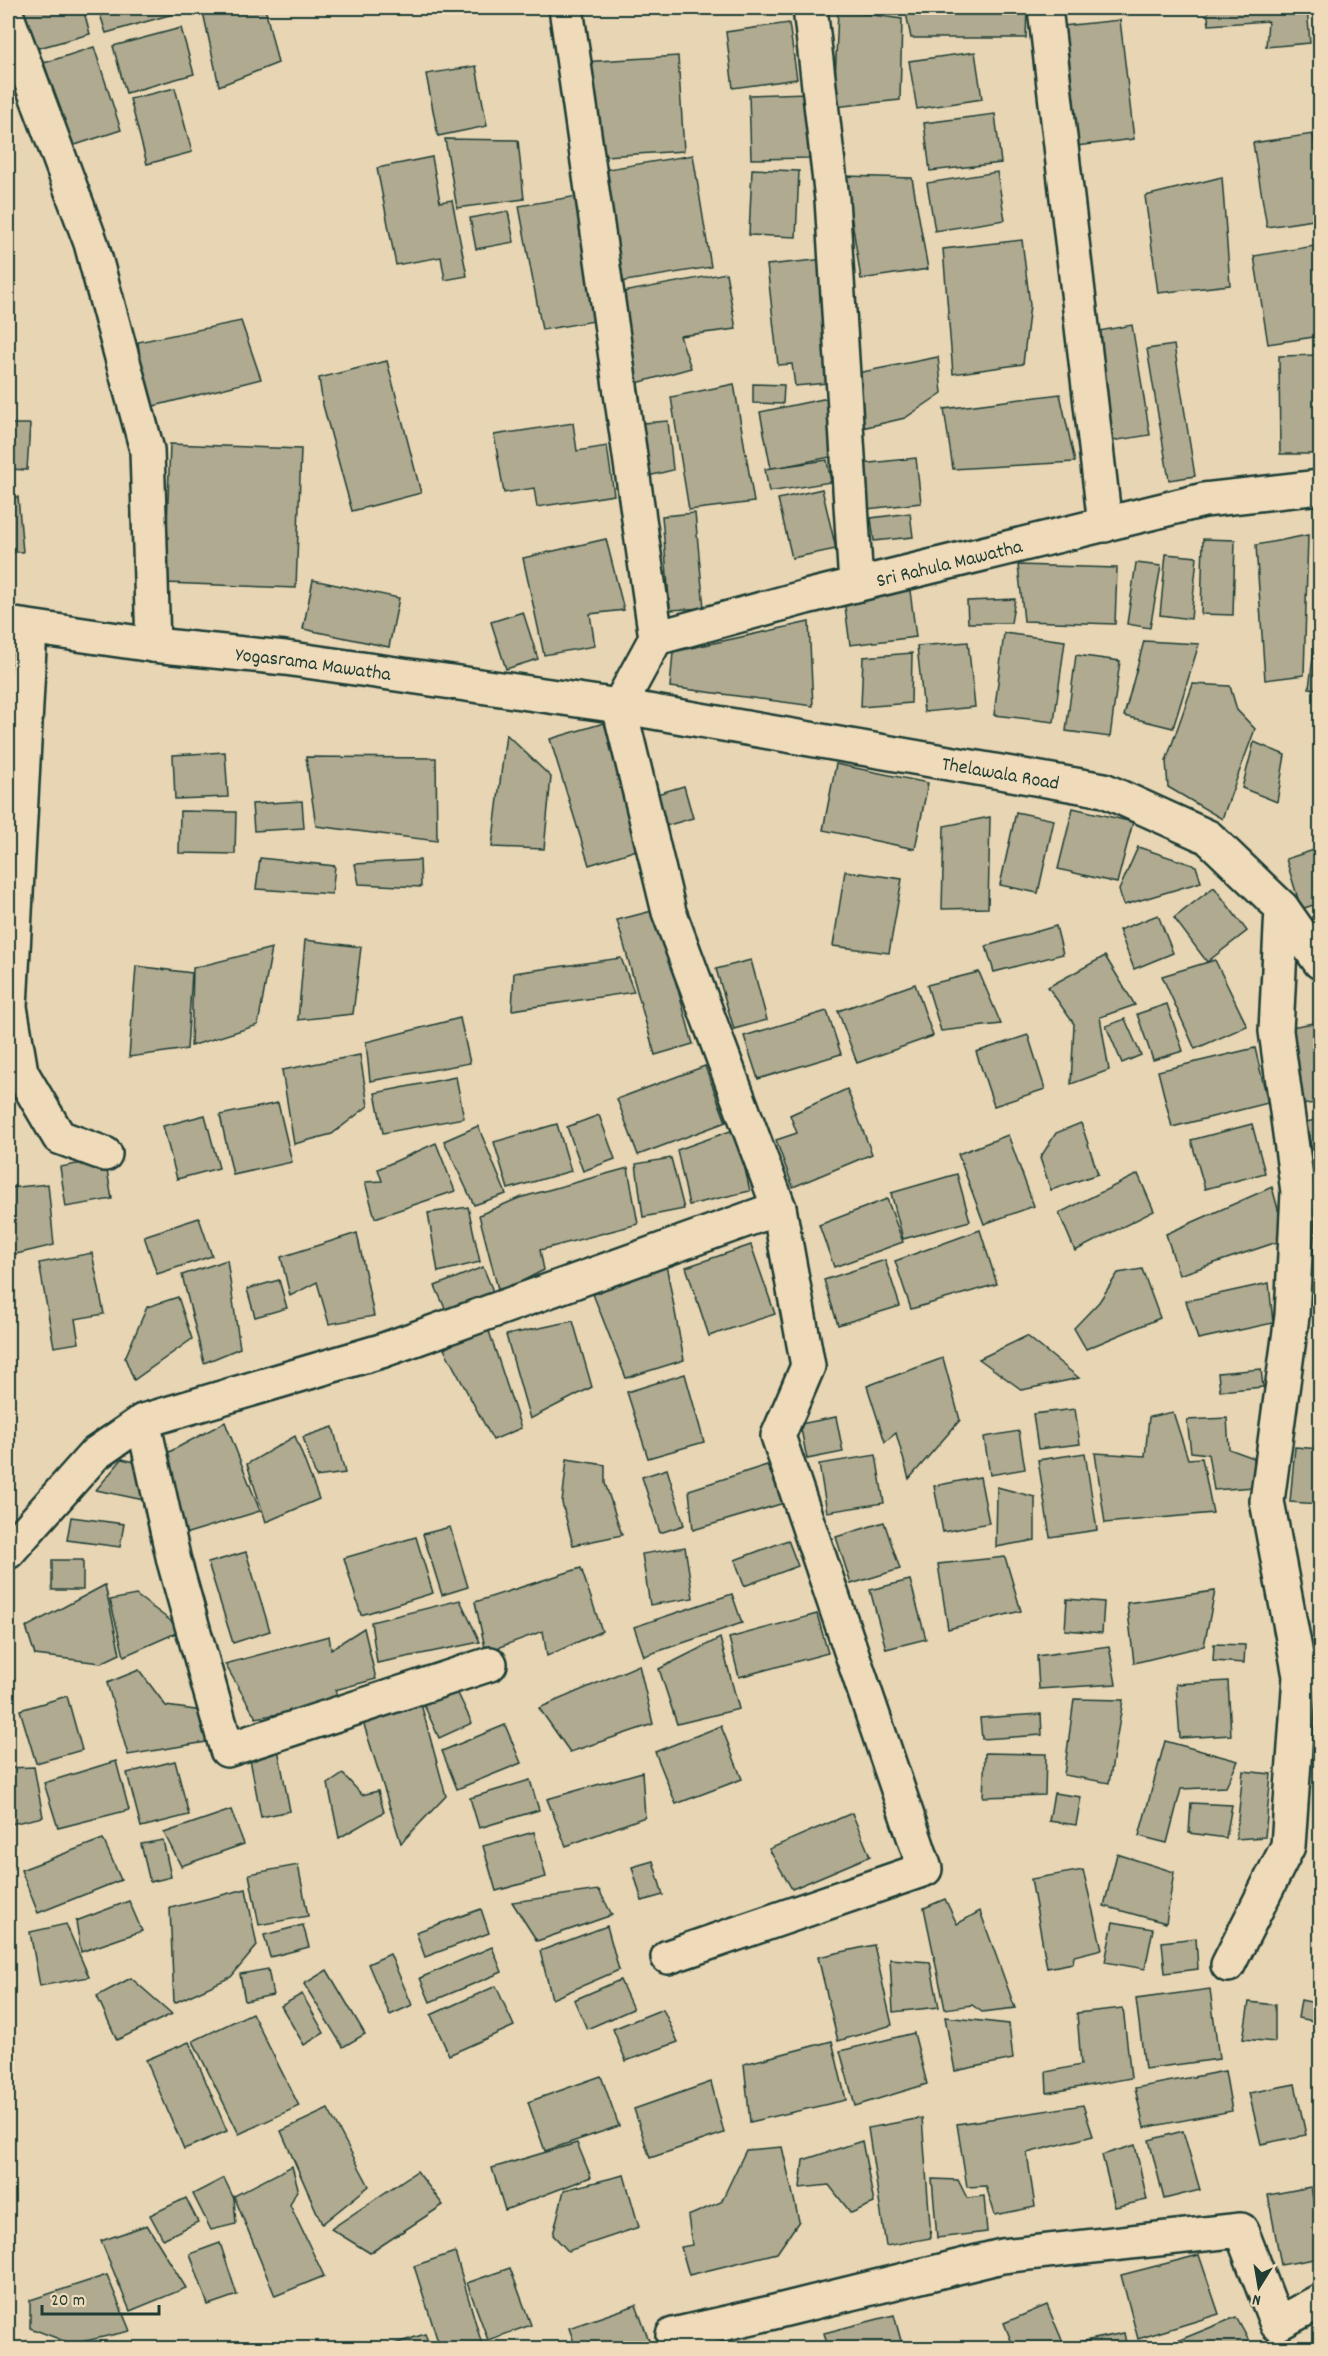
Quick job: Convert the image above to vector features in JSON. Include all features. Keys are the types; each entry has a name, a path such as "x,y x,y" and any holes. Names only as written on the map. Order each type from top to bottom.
{"street":[{"path":"566,8 656,638 619,706 669,912 779,1208 808,1366 778,1436 925,1869 668,1957"},
{"path":"810,8 832,200 856,585"},
{"path":"1045,8 1105,525"},
{"path":"8,19 90,243 147,450 153,645"},
{"name":"Sri Rahula Mawatha","path":"656,638 856,585 1204,500 1320,487"},
{"path":"19,626 10,1007 21,1072 59,1137 105,1154"},
{"name":"Yogasrama Mawatha","path":"19,626 153,645 285,658 619,706"},
{"name":"Thelawala Road","path":"619,706 1104,790 1208,837 1282,908 1320,962"},
{"path":"1228,1965 1288,1846 1300,1676 1268,1502 1292,1316 1298,1192 1276,1031 1282,908"},
{"path":"12,1541 95,1454 143,1421 381,1351 779,1208"},
{"path":"143,1421 174,1561 227,1750 490,1664"},
{"path":"673,2335 1002,2256 1241,2230 1277,2324 1320,2301"}],"building":[{"path":"23,8 83,8 90,34 35,49"},
{"path":"98,8 178,8 180,12 106,33"},
{"path":"221,8 265,8 278,63 219,86 203,12"},
{"path":"422,8 499,8 423,13"},
{"path":"905,8 1027,8 1026,38 911,38"},
{"path":"1207,8 1307,8 1310,43 1266,47 1268,21 1209,25"},
{"path":"838,10 902,19 900,100 834,107"},
{"path":"1120,20 1134,139 1068,147 1053,27"},
{"path":"789,23 797,79 733,88 726,32"},
{"path":"181,28 194,74 126,93 113,46"},
{"path":"94,47 121,130 72,146 44,63"},
{"path":"975,52 982,99 917,109 909,61"},
{"path":"678,56 684,151 589,157 582,62"},
{"path":"476,66 487,126 438,136 426,74"},
{"path":"175,88 192,152 147,164 130,99"},
{"path":"807,93 809,158 751,159 749,95"},
{"path":"995,114 1001,163 930,171 924,123"},
{"path":"1313,134 1320,177 1320,219 1267,227 1253,143"},
{"path":"445,139 518,140 524,199 457,208"},
{"path":"693,155 711,267 614,283 596,171"},
{"path":"432,157 440,202 452,200 467,276 445,280 441,257 396,265 377,168"},
{"path":"752,169 799,171 796,237 749,235"},
{"path":"997,172 1005,220 935,231 927,183"},
{"path":"845,176 912,178 928,269 861,279"},
{"path":"1222,177 1230,285 1158,293 1145,196"},
{"path":"583,195 606,319 542,330 519,206"},
{"path":"508,211 514,242 476,249 470,218"},
{"path":"1022,240 1030,305 1023,364 953,374 943,249"},
{"path":"1314,246 1320,287 1320,336 1268,344 1254,256"},
{"path":"825,259 838,382 795,386 792,364 778,365 767,265"},
{"path":"726,273 736,329 680,336 691,368 626,386 617,293"},
{"path":"241,321 261,379 146,408 138,342"},
{"path":"1132,325 1150,435 1099,443 1082,334"},
{"path":"1174,345 1195,476 1169,480 1147,349"},
{"path":"1320,355 1320,454 1280,454 1279,356"},
{"path":"938,357 942,393 905,418 862,428 852,374"},
{"path":"387,361 421,493 352,511 323,405 319,378"},
{"path":"734,384 754,502 689,510 671,397"},
{"path":"753,384 784,385 783,404 753,403"},
{"path":"1060,394 1075,462 953,469 944,409"},
{"path":"833,397 845,454 771,469 760,412"},
{"path":"668,421 673,470 636,479 630,424"},
{"path":"573,423 577,451 607,446 614,495 537,507 534,488 504,493 494,435"},
{"path":"8,424 30,424 27,470 8,469"},
{"path":"170,444 301,449 296,588 165,583"},
{"path":"916,458 921,503 867,509 861,464"},
{"path":"827,460 831,482 769,492 765,469"},
{"path":"822,489 836,549 792,558 778,499"},
{"path":"8,497 18,497 23,552 8,552"},
{"path":"695,513 704,608 670,610 662,516"},
{"path":"910,513 913,537 874,541 871,518"},
{"path":"1308,535 1304,675 1265,680 1256,545"},
{"path":"606,539 624,610 590,614 595,646 544,655 523,558"},
{"path":"1203,539 1235,540 1233,615 1201,614"},
{"path":"1166,554 1197,557 1191,619 1160,615"},
{"path":"1136,563 1161,566 1150,628 1127,624"},
{"path":"1018,565 1117,568 1115,624 1024,621"},
{"path":"313,580 399,598 389,647 303,629"},
{"path":"909,583 916,637 850,645 843,591"},
{"path":"1015,599 1011,623 968,623 967,601"},
{"path":"523,612 538,659 506,669 491,622"},
{"path":"809,622 813,706 670,687 673,652"},
{"path":"1004,633 1065,641 1054,722 994,715"},
{"path":"1316,635 1320,636 1320,689 1309,688"},
{"path":"1144,641 1199,644 1173,728 1124,716"},
{"path":"968,642 975,707 924,712 917,646"},
{"path":"912,653 911,703 861,707 863,657"},
{"path":"1076,655 1120,661 1110,737 1066,731"},
{"path":"8,656 11,656 8,711"},
{"path":"1193,684 1230,686 1237,710 1255,729 1222,819 1168,787 1166,761"},
{"path":"604,723 643,848 589,865 550,739"},
{"path":"506,734 551,777 544,849 492,847"},
{"path":"1254,742 1285,755 1277,802 1242,788"},
{"path":"225,752 228,797 175,799 173,755"},
{"path":"306,757 436,758 437,841 316,826"},
{"path":"836,764 928,783 915,849 823,830"},
{"path":"684,786 693,818 655,829 647,797"},
{"path":"302,801 304,828 254,831 252,804"},
{"path":"1073,808 1133,822 1117,883 1058,869"},
{"path":"180,811 236,812 235,854 179,853"},
{"path":"1016,812 1054,820 1038,893 1000,885"},
{"path":"990,817 988,908 942,909 944,826"},
{"path":"1138,847 1196,866 1201,882 1124,905 1119,890"},
{"path":"1320,848 1320,903 1301,909 1286,859"},
{"path":"260,858 335,866 332,894 256,889"},
{"path":"420,860 421,887 359,884 355,864"},
{"path":"845,871 902,879 889,953 833,946"},
{"path":"1214,887 1247,931 1207,962 1174,918"},
{"path":"656,910 693,1044 655,1055 617,920"},
{"path":"1158,915 1173,953 1134,969 1119,930"},
{"path":"1056,926 1063,954 994,972 986,946"},
{"path":"305,940 361,947 353,1014 298,1020"},
{"path":"272,948 258,1025 191,1046 193,968"},
{"path":"1105,956 1135,1005 1100,1017 1109,1070 1071,1084 1074,1024 1048,987"},
{"path":"621,958 634,992 512,1010 514,973"},
{"path":"751,960 767,1020 734,1029 716,969"},
{"path":"1215,960 1247,1026 1195,1049 1162,976"},
{"path":"136,966 192,973 187,1049 129,1057"},
{"path":"979,972 1001,1024 941,1031 927,985"},
{"path":"915,984 933,1036 857,1063 838,1011"},
{"path":"1167,1004 1183,1051 1153,1060 1137,1014"},
{"path":"827,1011 841,1054 758,1079 744,1036"},
{"path":"460,1018 470,1063 370,1081 366,1042"},
{"path":"1125,1019 1141,1055 1122,1063 1106,1026"},
{"path":"1320,1022 1320,1102 1302,1105 1290,1027"},
{"path":"1028,1035 1045,1089 994,1106 976,1052"},
{"path":"1255,1048 1268,1103 1172,1127 1158,1071"},
{"path":"360,1055 368,1106 332,1134 294,1144 282,1070"},
{"path":"705,1066 726,1122 638,1155 617,1099"},
{"path":"456,1077 464,1118 383,1133 375,1093"},
{"path":"847,1089 872,1154 793,1187 776,1140 797,1133 790,1115"},
{"path":"278,1103 292,1162 233,1175 220,1115"},
{"path":"205,1115 219,1168 177,1179 163,1126"},
{"path":"599,1115 615,1159 583,1171 567,1127"},
{"path":"1320,1119 1320,1164 1315,1165 1306,1122"},
{"path":"1081,1123 1098,1174 1051,1190 1040,1158 1056,1133"},
{"path":"557,1124 571,1171 508,1189 494,1142"},
{"path":"1252,1124 1265,1173 1205,1189 1191,1140"},
{"path":"478,1126 506,1194 474,1205 444,1141"},
{"path":"736,1129 750,1191 689,1205 677,1150"},
{"path":"1008,1135 1034,1206 984,1224 958,1154"},
{"path":"436,1143 455,1191 375,1218 365,1182 382,1181 378,1169"},
{"path":"671,1158 684,1209 643,1217 636,1164"},
{"path":"105,1159 112,1199 66,1207 60,1167"},
{"path":"628,1168 638,1224 540,1250 544,1270 499,1293 479,1215 519,1198"},
{"path":"957,1174 970,1221 903,1239 891,1193"},
{"path":"1138,1174 1154,1211 1075,1251 1059,1213"},
{"path":"48,1184 54,1245 8,1256 8,1188"},
{"path":"1272,1187 1286,1239 1179,1275 1166,1234"},
{"path":"887,1199 903,1242 834,1267 819,1225"},
{"path":"468,1207 480,1262 438,1272 428,1213"},
{"path":"199,1218 212,1256 157,1274 144,1236"},
{"path":"980,1230 997,1284 911,1309 895,1261"},
{"path":"357,1233 374,1316 329,1324 317,1282 290,1296 281,1257"},
{"path":"751,1245 775,1314 709,1336 686,1267"},
{"path":"92,1253 104,1314 75,1319 79,1343 54,1347 39,1263"},
{"path":"227,1260 240,1348 204,1363 182,1275"},
{"path":"885,1260 900,1306 838,1325 824,1280"},
{"path":"666,1264 684,1360 626,1378 593,1294"},
{"path":"483,1267 495,1296 448,1315 435,1286"},
{"path":"1142,1269 1160,1318 1086,1349 1074,1328 1099,1302 1118,1273"},
{"path":"279,1280 287,1308 255,1317 247,1289"},
{"path":"1269,1283 1273,1323 1198,1339 1186,1301"},
{"path":"178,1297 192,1339 134,1380 125,1358 147,1307"},
{"path":"573,1321 592,1387 530,1419 506,1335"},
{"path":"487,1325 521,1428 493,1440 444,1349"},
{"path":"1027,1336 1079,1378 1022,1390 979,1359"},
{"path":"943,1358 960,1420 909,1479 896,1433 885,1442 867,1386"},
{"path":"1261,1369 1263,1387 1220,1391 1218,1373"},
{"path":"685,1374 704,1442 648,1458 627,1392"},
{"path":"1075,1409 1080,1444 1038,1449 1033,1414"},
{"path":"1173,1412 1188,1459 1202,1458 1213,1513 1105,1523 1095,1453 1145,1456 1149,1417"},
{"path":"836,1417 843,1452 807,1459 800,1424"},
{"path":"1227,1418 1229,1449 1254,1458 1254,1487 1214,1490 1208,1454 1191,1452 1187,1420"},
{"path":"225,1422 260,1511 178,1536 158,1458"},
{"path":"333,1427 345,1473 316,1477 303,1437"},
{"path":"1019,1431 1025,1469 990,1475 984,1437"},
{"path":"295,1436 319,1499 266,1522 247,1464"},
{"path":"1295,1447 1320,1449 1320,1504 1290,1502"},
{"path":"1085,1453 1097,1530 1050,1537 1038,1460"},
{"path":"876,1455 884,1503 827,1512 819,1464"},
{"path":"122,1459 147,1465 158,1503 96,1490"},
{"path":"567,1459 605,1465 605,1483 622,1535 573,1545 562,1503"},
{"path":"767,1465 784,1503 693,1530 689,1490"},
{"path":"667,1469 684,1525 660,1533 642,1477"},
{"path":"980,1477 989,1523 943,1532 934,1486"},
{"path":"997,1487 1035,1497 1035,1540 996,1547"},
{"path":"71,1517 124,1524 120,1547 67,1540"},
{"path":"884,1522 900,1569 851,1584 836,1537"},
{"path":"450,1527 468,1587 442,1595 423,1534"},
{"path":"416,1537 433,1593 361,1615 344,1558"},
{"path":"788,1540 798,1566 744,1586 735,1560"},
{"path":"685,1547 693,1598 650,1605 642,1554"},
{"path":"246,1552 270,1631 233,1643 208,1563"},
{"path":"1005,1557 1021,1611 948,1629 938,1564"},
{"path":"52,1560 83,1560 83,1590 52,1590"},
{"path":"581,1568 602,1631 547,1656 543,1631 486,1652 475,1602"},
{"path":"910,1580 926,1639 886,1649 870,1590"},
{"path":"105,1585 120,1654 101,1663 35,1655 26,1627"},
{"path":"1215,1591 1204,1646 1134,1663 1127,1603"},
{"path":"732,1594 742,1623 644,1656 634,1627"},
{"path":"136,1595 183,1630 124,1656 110,1600"},
{"path":"1067,1599 1104,1602 1102,1633 1065,1630"},
{"path":"460,1600 480,1642 377,1663 371,1622"},
{"path":"817,1614 828,1653 739,1677 729,1638"},
{"path":"364,1628 376,1679 335,1690 340,1703 256,1718 225,1664 329,1636 331,1649"},
{"path":"720,1638 739,1709 677,1724 659,1669"},
{"path":"1214,1644 1245,1645 1244,1663 1213,1661"},
{"path":"1109,1646 1116,1684 1039,1689 1037,1656"},
{"path":"639,1665 653,1724 570,1752 539,1708"},
{"path":"139,1670 166,1706 210,1712 212,1741 128,1755 107,1683"},
{"path":"452,1681 472,1723 439,1738 420,1696"},
{"path":"1228,1681 1231,1735 1180,1738 1176,1684"},
{"path":"418,1693 446,1796 401,1843 360,1712"},
{"path":"67,1696 82,1750 36,1763 20,1710"},
{"path":"1074,1699 1123,1700 1109,1783 1064,1775"},
{"path":"1041,1714 1042,1735 982,1739 980,1718"},
{"path":"505,1725 521,1763 457,1789 442,1751"},
{"path":"721,1726 742,1779 676,1804 655,1752"},
{"path":"1165,1741 1238,1761 1226,1787 1181,1789 1167,1843 1139,1836"},
{"path":"278,1749 290,1811 261,1817 249,1754"},
{"path":"985,1753 1046,1754 1045,1795 983,1797"},
{"path":"116,1761 129,1810 58,1828 44,1783"},
{"path":"175,1761 189,1815 141,1827 127,1773"},
{"path":"34,1767 43,1817 11,1824 8,1816 8,1768"},
{"path":"1243,1771 1271,1774 1265,1837 1236,1839"},
{"path":"642,1772 645,1817 566,1846 547,1799"},
{"path":"343,1774 362,1795 378,1791 384,1812 339,1838 328,1784"},
{"path":"530,1780 539,1810 479,1828 470,1798"},
{"path":"1054,1793 1081,1797 1076,1825 1049,1821"},
{"path":"1191,1803 1232,1805 1226,1838 1189,1833"},
{"path":"231,1810 244,1844 181,1866 164,1833"},
{"path":"852,1813 870,1856 792,1889 769,1849"},
{"path":"534,1832 546,1877 496,1891 483,1846"},
{"path":"103,1839 121,1880 38,1913 21,1870"},
{"path":"163,1840 171,1877 150,1882 141,1844"},
{"path":"1117,1854 1174,1872 1166,1923 1104,1906"},
{"path":"653,1861 663,1895 642,1901 632,1867"},
{"path":"298,1865 308,1916 259,1925 249,1874"},
{"path":"1083,1870 1102,1949 1074,1956 1073,1963 1047,1968 1031,1879"},
{"path":"246,1889 257,1946 231,1977 174,2003 170,1908"},
{"path":"599,1890 612,1915 537,1941 512,1902"},
{"path":"945,1899 957,1924 980,1911 1015,2008 982,2012 972,2005 945,2009 924,1908"},
{"path":"129,1901 142,1931 81,1952 76,1921"},
{"path":"481,1909 489,1933 425,1957 416,1932"},
{"path":"1113,1922 1153,1929 1145,1969 1105,1962"},
{"path":"66,1924 89,1977 40,1986 30,1932"},
{"path":"303,1925 309,1947 270,1957 264,1935"},
{"path":"607,1926 619,1970 552,1999 540,1951"},
{"path":"1196,1938 1198,1969 1165,1973 1162,1942"},
{"path":"874,1945 892,2025 838,2041 818,1957"},
{"path":"492,1947 502,1972 430,2002 420,1978"},
{"path":"390,1954 412,2005 390,2015 368,1964"},
{"path":"890,1959 930,1962 939,2007 893,2012"},
{"path":"268,1969 273,1995 245,2001 240,1974"},
{"path":"327,1970 365,2034 343,2047 304,1984"},
{"path":"131,1978 172,2014 117,2040 97,1996"},
{"path":"620,1980 633,2009 587,2029 574,2000"},
{"path":"496,1986 514,2026 449,2055 431,2015"},
{"path":"1210,1989 1219,2059 1145,2069 1136,1999"},
{"path":"302,1994 324,2033 304,2045 281,2006"},
{"path":"1301,2000 1320,2004 1319,2022 1298,2018"},
{"path":"1249,2002 1275,2005 1275,2042 1243,2039"},
{"path":"1123,2008 1131,2078 1047,2093 1046,2072 1081,2065 1077,2013"},
{"path":"663,2009 678,2042 626,2061 613,2029"},
{"path":"252,2013 299,2106 239,2134 193,2041"},
{"path":"945,2017 1009,2024 1013,2059 955,2071"},
{"path":"914,2033 927,2084 855,2106 840,2051"},
{"path":"8,2037 17,2058 8,2062"},
{"path":"832,2041 846,2100 750,2122 744,2064"},
{"path":"189,2042 227,2131 184,2149 146,2060"},
{"path":"1225,2071 1232,2111 1144,2128 1135,2088"},
{"path":"601,2076 619,2126 545,2151 528,2102"},
{"path":"711,2082 724,2133 650,2158 634,2109"},
{"path":"1295,2084 1306,2135 1261,2144 1249,2093"},
{"path":"1083,2105 1093,2136 1027,2153 1035,2207 995,2215 986,2186 967,2187 957,2124"},
{"path":"328,2109 369,2186 322,2224 281,2131"},
{"path":"922,2118 931,2238 886,2246 868,2128"},
{"path":"1183,2131 1200,2190 1164,2199 1149,2140"},
{"path":"862,2141 874,2203 851,2213 829,2185 800,2188 803,2160"},
{"path":"577,2143 591,2177 505,2210 492,2168"},
{"path":"1135,2145 1147,2200 1115,2207 1102,2155"},
{"path":"782,2147 799,2221 777,2253 689,2275 681,2247 692,2245 688,2216 721,2202 746,2150"},
{"path":"292,2166 298,2188 290,2205 324,2276 275,2296 234,2196"},
{"path":"417,2171 443,2205 370,2253 331,2229"},
{"path":"624,2175 639,2227 568,2251 553,2235 564,2190"},
{"path":"224,2178 234,2199 236,2224 211,2230 193,2194"},
{"path":"932,2179 958,2180 967,2198 984,2196 987,2232 937,2238"},
{"path":"1311,2187 1320,2238 1320,2258 1281,2265 1268,2195"},
{"path":"186,2198 198,2222 163,2239 150,2215"},
{"path":"147,2225 186,2288 130,2311 101,2241"},
{"path":"220,2243 237,2295 208,2305 190,2254"},
{"path":"455,2252 483,2348 440,2348 414,2266"},
{"path":"1199,2255 1219,2314 1138,2339 1121,2275"},
{"path":"510,2268 531,2325 488,2340 467,2283"},
{"path":"107,2275 130,2331 72,2344 30,2328 30,2300"},
{"path":"636,2305 651,2346 644,2348 576,2348 569,2328"},
{"path":"1047,2305 1065,2347 1014,2348 1004,2323"},
{"path":"894,2315 903,2348 828,2348 824,2333"},
{"path":"1236,2317 1249,2341 1233,2348 1160,2348"},
{"path":"1124,2333 1127,2348 1080,2348 1079,2342"},
{"path":"425,2334 431,2348 382,2348"}]}
